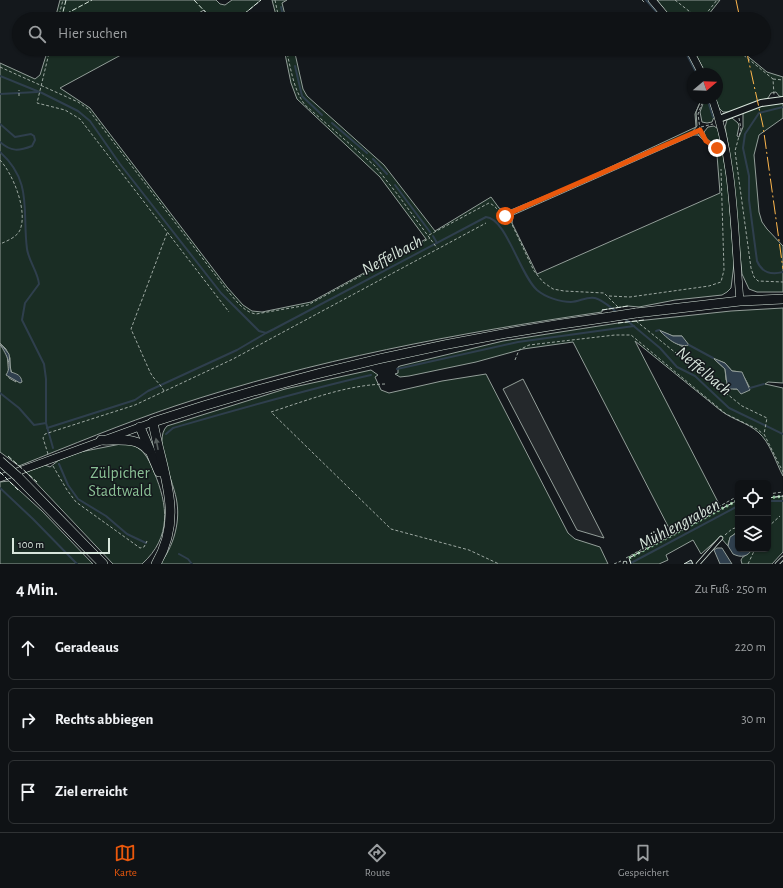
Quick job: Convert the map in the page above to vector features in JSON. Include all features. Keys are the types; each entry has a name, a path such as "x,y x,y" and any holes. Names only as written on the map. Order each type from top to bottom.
{"main road":[{"path":"156,564 166,543 172,516 169,493 153,422 218,401 311,375 497,334 610,316 634,316 740,301 783,299"},
{"path":"140,427 169,493"},
{"path":"101,440 134,441 142,444 150,451"},
{"path":"0,461 28,486 103,564"},
{"path":"150,564 166,543"}],"street":[{"path":"652,0 662,12"},
{"path":"692,56 699,68"},
{"path":"719,120 761,103 783,100"},
{"path":"714,104 719,120 728,166 740,301"},
{"path":"0,478 153,422"}],"lane":[{"path":"698,564 721,538"},
{"path":"777,564 783,558"}],"path":[{"path":"60,12 63,0"},
{"path":"277,12 275,1 278,0"},
{"path":"675,0 690,12"},
{"path":"708,12 717,0"},
{"path":"48,56 37,103 65,110 80,119 229,312"},
{"path":"288,56 296,91 305,105 375,166 437,248"},
{"path":"745,56 773,79 783,80"},
{"path":"0,67 78,102 94,115 226,289 241,306 251,314 308,305 430,238"},
{"path":"773,79 775,100"},
{"path":"18,96 19,90"},
{"path":"702,104 698,114 700,128 704,139 717,148 719,153"},
{"path":"736,112 741,129 735,151 751,268 754,277 758,281 783,282"},
{"path":"508,216 519,209 719,120"},
{"path":"0,160 9,172 15,186 20,205 21,223 18,234 0,244"},
{"path":"428,236 489,203 502,214 508,216 534,271 543,282 553,289 564,292 596,292 608,296 630,297 709,286 721,282 724,270 721,168"},
{"path":"50,459 43,438 46,434 136,405 233,359 486,223"},
{"path":"164,392 161,383 153,378 131,329 168,232"},
{"path":"608,296 622,310"},
{"path":"634,316 742,406 767,418 765,436"},
{"path":"515,360 519,350 528,345 631,334 726,414 757,429 765,436 783,472"},
{"path":"385,384 324,395 271,412 391,529 469,550 499,564"},
{"path":"56,472 76,502 140,548 146,545 147,541"},
{"path":"771,494 783,492"},
{"path":"614,564 735,498"},
{"path":"771,524 780,516"},
{"path":"721,538 735,528"},
{"path":"748,564 754,552"}],"green space":[{"path":"60,0 216,0 220,4 225,5 232,0 261,0 246,12 206,12 204,10 200,12 57,12"},
{"path":"272,0 287,0 282,3 284,12 275,12"},
{"path":"657,0 720,0 711,12 666,12"},
{"path":"46,56 119,56 60,88 90,108 227,287 243,305 252,311 262,312 311,302 426,239 380,177 297,99 291,83 285,56 296,56 303,89 307,96 384,165 435,231 491,197 499,208 506,212 576,183 696,127 695,114 699,104 696,112 697,126 693,131 716,149 717,147 706,138 704,132 708,127 714,126 718,129 728,183 734,264 731,288 722,295 675,300 639,307 628,306 602,310 602,312 494,329 386,350 280,375 175,406 116,427 19,466 0,452 0,345 7,353 9,378 16,382 10,368 10,358 6,349 0,343 0,63 35,79 40,75","holes":["694,135 698,135 715,151 717,155 720,193 537,274 512,223 513,215"]},
{"path":"697,56 748,56 767,72 783,77 783,97 779,96 776,92 771,93 768,98 729,112 723,112 717,104 723,104 723,68 703,68"},
{"path":"783,103 783,118 759,135 754,155 759,212 762,222 783,246 783,292 757,292 749,289 742,274 729,149 725,127 727,120 732,118 738,123 739,126 737,136 739,137 743,127 743,114 745,111 770,104"},
{"path":"703,104 710,104 714,117 712,122 702,122 700,112"},
{"path":"783,308 783,383 768,382 765,384 783,388 783,476 766,441 758,432 720,410 635,341 719,504 670,530 573,342 523,349 476,362 409,376 400,377 395,374 398,373 398,367 400,366 503,341 618,323 731,311","holes":["660,331 673,336 682,336 683,347 672,341","714,359 725,363 732,371 739,372 750,388 745,392 733,389 726,380 725,369"]},
{"path":"371,370 378,375 375,377 381,390 389,393 442,381 486,374 568,533 575,539 600,547 608,564 160,564 172,543 178,511 163,452 163,433 167,426 285,389"},
{"name":"Zülpicher Stadtwald","path":"126,443 132,444 147,457 159,484 164,508 163,532 152,554 142,564 113,564 26,472 45,465 50,467 59,460 80,452"},
{"path":"9,481 42,511 93,564 0,564 0,482"},
{"path":"783,496 783,552 772,564 742,564 742,558 750,552 771,552 771,498"},
{"path":"735,502 735,534 731,538 728,546 720,537 701,554 693,540 666,555 668,560 659,564 631,564 629,558"}],"shaded area":[{"path":"523,379 604,538 577,530 503,389"}],"water":[{"path":"659,330 673,336 682,336 689,345 685,346 676,344"},
{"path":"0,343 9,354 11,372 20,376 22,382 20,383 6,375 9,362"},
{"path":"713,358 725,363 732,371 742,372 750,390 741,394 737,389 730,389 727,384 725,369"},
{"path":"735,534 735,552 750,552 748,554 739,556 733,554 728,546 730,537"},
{"path":"717,548 722,548 732,564 720,564 714,550"}],"building":[{"path":"691,560 693,564 684,564"}],"waterway":[{"path":"646,0 657,12"},
{"path":"281,7 282,12"},
{"path":"688,56 694,68"},
{"path":"295,66 302,96 322,115"},
{"name":"Neffelbach","path":"0,76 42,93 78,111 90,121 120,164 221,293 259,331 266,333 274,329 486,217 493,220 500,227 531,283 540,293 553,299 567,302 595,298 604,302 618,313"},
{"name":"Neffelbach","path":"0,94 37,92"},
{"path":"709,104 713,117"},
{"path":"783,107 759,113 745,134 743,148 749,176 749,200 757,261 764,271 771,273 783,272"},
{"path":"332,123 367,153"},
{"name":"Neffelbach","path":"0,124 15,137 31,134 34,136 35,140 32,146 19,150 8,148 0,142"},
{"name":"Mühlengraben","path":"0,152 17,174 22,186 24,197 27,249 39,284 25,303 22,320 44,364 46,379 46,423 53,448"},
{"path":"373,159 387,174"},
{"path":"395,185 430,232"},
{"name":"Neffelbach","path":"433,236 437,243"},
{"name":"Neffelbach","path":"624,318 660,348 677,367 695,376 729,408 783,434"},
{"path":"397,369 518,342 634,326"},
{"path":"47,428 135,400 148,391 237,350 266,333"},
{"path":"689,345 713,358"},
{"path":"166,434 173,428 296,393 371,375"},
{"path":"750,388 764,384"},
{"path":"0,393 19,408 34,425 46,423"},
{"name":"Mühlengraben","path":"59,464 68,485 78,499 106,516 127,534 146,543"},
{"path":"0,488 77,564"},
{"name":"Mühlengraben","path":"771,501 783,501"},
{"name":"Mühlengraben","path":"631,563 735,508"},
{"name":"Mühlengraben","path":"179,554 188,559 192,564"}],"hedge":[{"path":"771,498 783,496"},
{"path":"629,558 735,502"}],"fence":[{"path":"63,12 66,0"},
{"path":"70,12 92,0"},
{"path":"194,0 205,12"},
{"path":"246,12 261,0"},
{"path":"602,310 628,306"},
{"path":"618,323 644,320"},
{"path":"8,456 37,482"},
{"path":"0,472 18,490"},
{"path":"771,498 783,496"},
{"path":"631,564 629,558 735,502"}],"power":[{"path":"736,0 739,12"},
{"path":"748,56 763,126 783,269"}],"route":[{"path":"505,216 508,216 512,212 700,130 706,141 717,148"}]}
